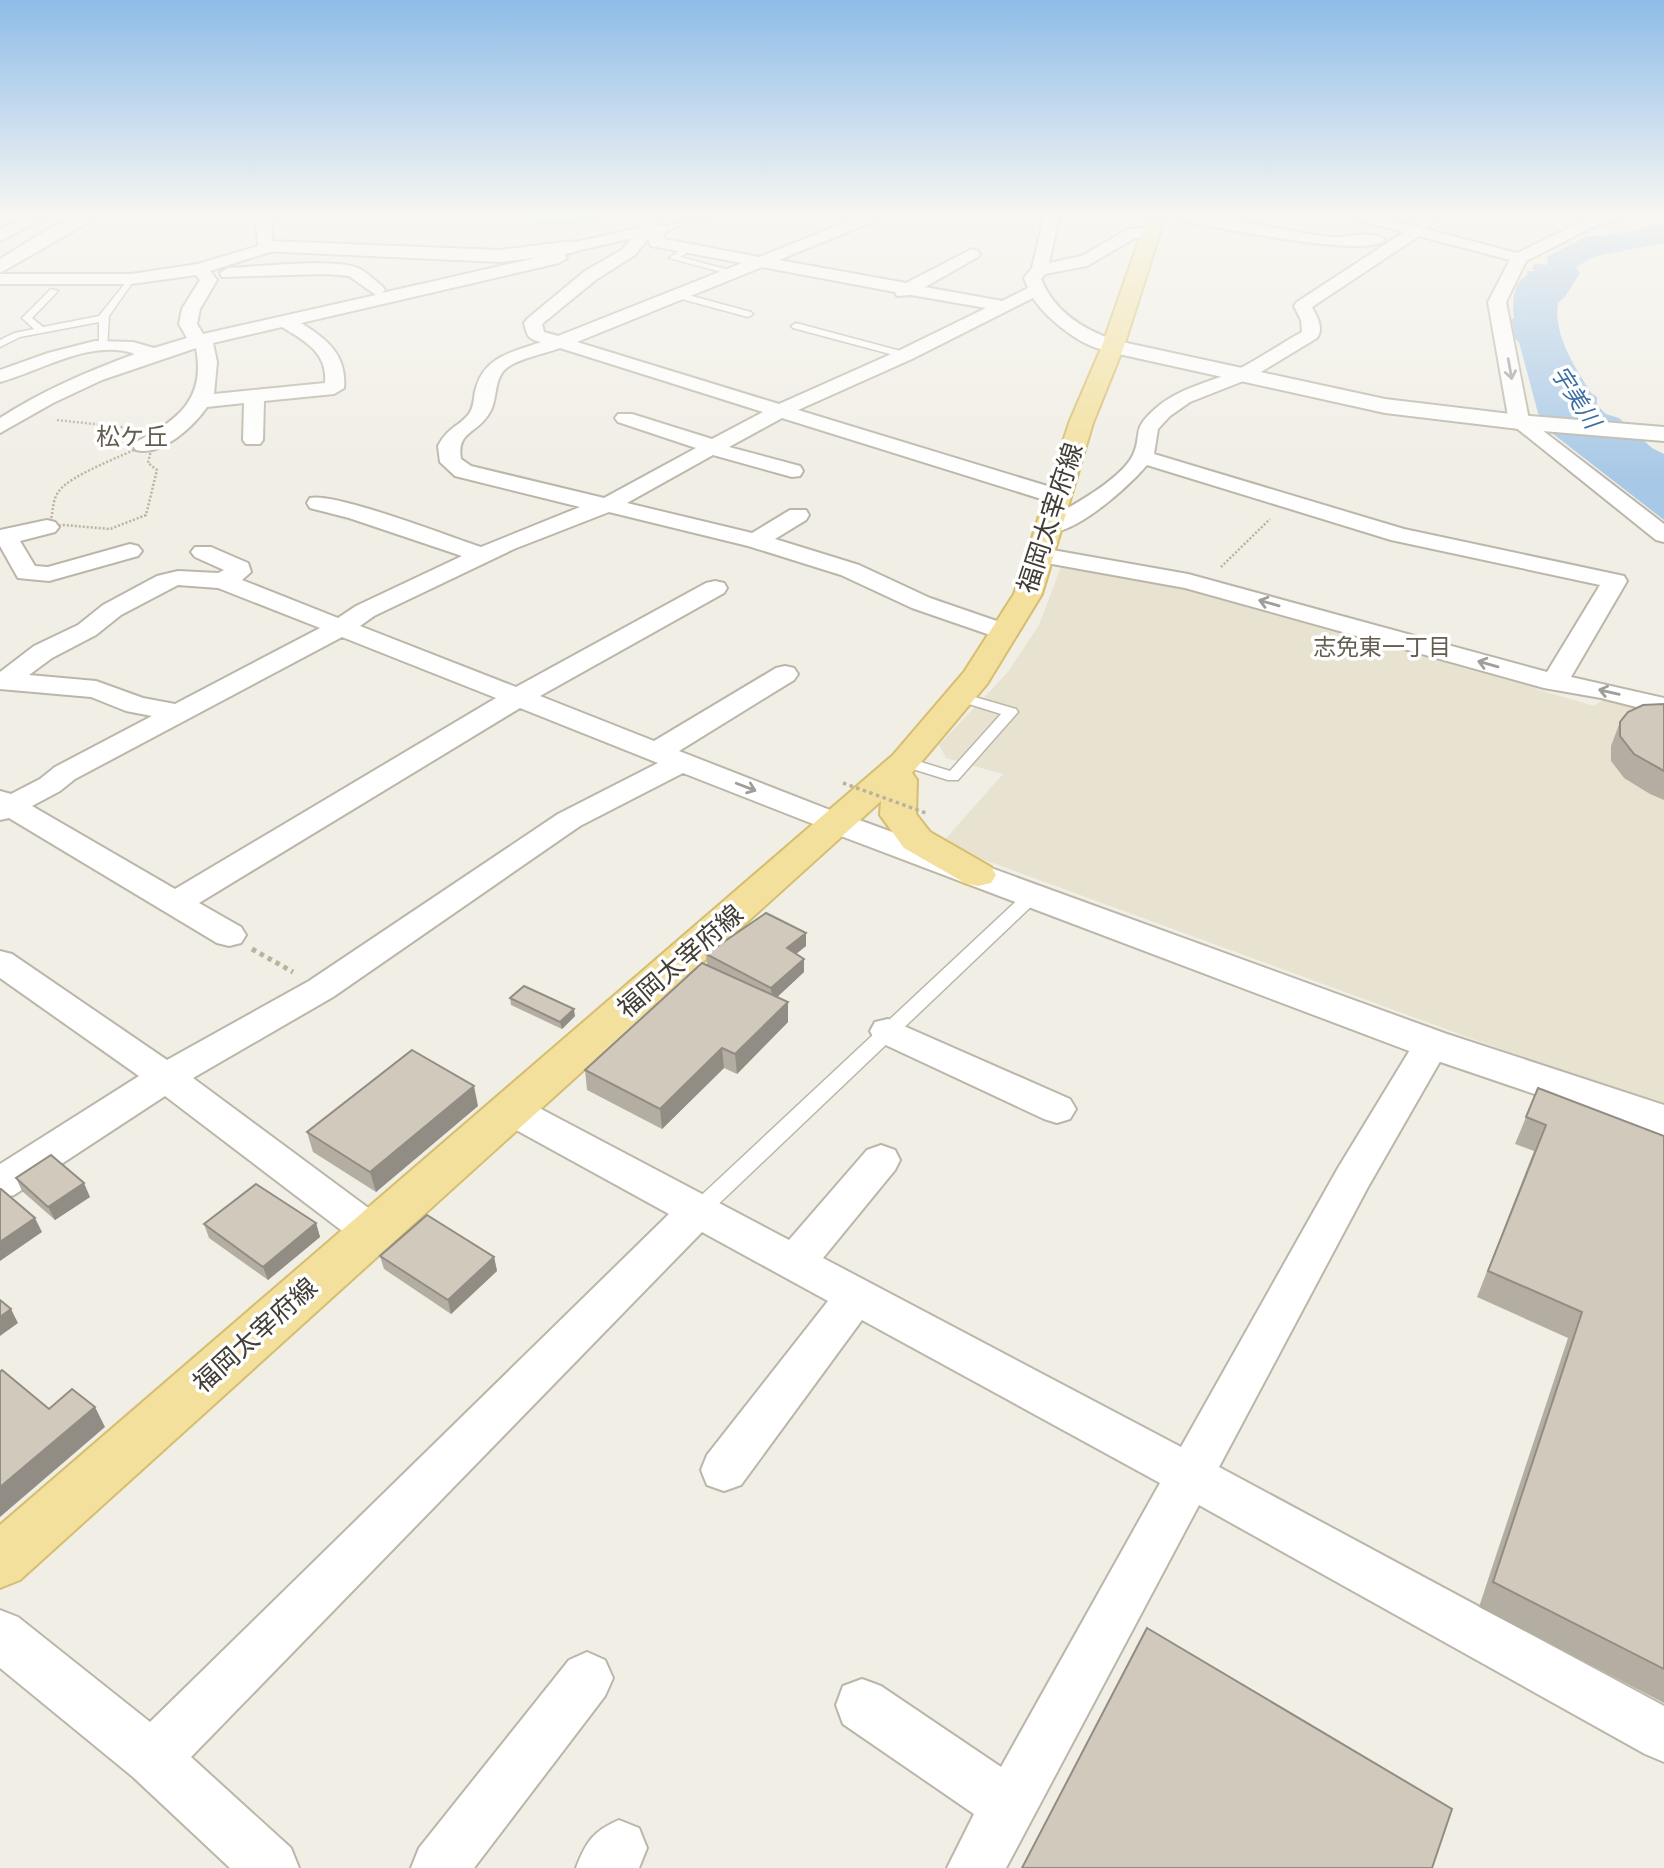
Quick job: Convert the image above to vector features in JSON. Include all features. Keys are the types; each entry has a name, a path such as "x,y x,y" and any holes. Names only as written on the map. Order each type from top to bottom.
{"main road":[{"name":"福岡太宰府線","path":"0,1561 511,1110 840,803 900,768 961,697 1028,594 1051,527 1081,423 1129,304"},
{"path":"900,768 898,815 917,840 978,875"}],"street":[{"path":"143,446 167,434 203,401 210,362 204,344 198,341 188,324 194,304"},
{"path":"7,423 49,396 151,355 198,341 358,304"},
{"path":"556,304 533,323 536,335 1059,497"},
{"path":"654,304 499,364 486,386 484,407 476,419 454,435 448,446 451,462 463,471 755,541 850,570 921,603 1005,632"},
{"path":"992,304 1002,306"},
{"path":"3,806 50,785 65,773 340,628 365,611 482,555 607,505 779,411 905,355 1006,304"},
{"path":"1049,304 1074,330 1094,341 1385,406 1519,422 1664,434"},
{"path":"1051,527 1106,495 1143,457 1148,427 1163,412 1183,398 1244,374 1311,334 1310,320 1303,306 1306,304"},
{"path":"1497,304 1519,422 1664,535"},
{"path":"285,321 311,337 332,357 337,372 334,388 337,414"},
{"path":"0,376 61,355 104,346 127,344 151,355"},
{"path":"203,401 334,388"},
{"path":"253,440 254,396"},
{"path":"625,418 792,471"},
{"path":"1143,457 1399,535 1615,581 1554,682"},
{"path":"318,503 357,513 482,555"},
{"path":"755,541 798,515"},
{"path":"47,527 3,536 27,573 49,574 130,551"},
{"path":"203,552 240,568 239,572 222,581"},
{"path":"1041,555 1203,584 1554,682 1602,690 1664,706"},
{"path":"2,681 43,652 87,630 112,610 166,582 178,578 222,581 669,757 840,803 978,875 1032,896 1432,1044 1664,1122"},
{"path":"176,903 519,698 715,588"},
{"path":"0,1184 166,1077 321,989 569,820 669,757 785,674"},
{"path":"2,681 96,689 136,705 178,713"},
{"path":"3,806 229,935"},
{"path":"0,962 166,1077 372,1231"},
{"path":"888,1031 1057,1109"},
{"path":"975,1868 1352,1179 1432,1044"},
{"path":"511,1110 1189,1475 1664,1735"},
{"path":"794,1263 881,1160"},
{"path":"152,1758 699,1210"},
{"path":"724,1470 855,1297"},
{"path":"0,1635 152,1758 271,1868"},
{"path":"439,1868 587,1678"},
{"path":"862,1705 1010,1805"}],"lane":[{"path":"41,304 27,318 41,330"},
{"path":"104,346 104,318 114,304"},
{"path":"711,304 748,314"},
{"path":"0,344 18,335 104,318"},
{"path":"796,326 905,355"},
{"path":"900,768 953,777 1011,712 961,697"},
{"path":"699,1210 1032,896"}],"path":[{"path":"7,423 107,424 167,434"},
{"path":"143,446 151,450 148,463 157,470 146,515 110,529 64,525 47,527 52,521 50,507 55,494 64,485 143,446"},
{"path":"1203,584 1289,501"},
{"path":"840,803 926,813"},
{"path":"229,935 321,989"}],"shaded area":[{"path":"1062,564 1137,577 1206,595 1520,679 1536,689 1594,706 1605,698 1664,713 1664,1109 941,844 1003,774 946,758 939,745 1008,672 1039,625"}],"water":[{"name":"宇美川","path":"1514,304 1558,304 1557,315 1562,339 1591,393 1597,397 1597,405 1606,414 1619,418 1652,448 1664,454 1664,520 1548,430 1538,413 1519,342 1513,337 1511,319 1514,318"}],"building":[{"path":"1664,704 1664,771 1634,754 1620,736 1620,722 1628,712 1643,705"},
{"path":"766,913 806,933 787,948 804,959 771,988 706,954"},
{"path":"702,963 788,1002 735,1054 722,1048 660,1109 585,1070"},
{"path":"524,986 574,1009 560,1022 510,998"},
{"path":"412,1050 474,1086 370,1172 307,1132"},
{"path":"1538,1088 1664,1136 1664,1669 1493,1582 1582,1312 1488,1271 1546,1125 1526,1117"},
{"path":"51,1155 84,1183 48,1207 16,1178"},
{"path":"256,1184 316,1223 263,1267 204,1224"},
{"path":"0,1189 35,1218 0,1242"},
{"path":"427,1215 494,1257 448,1300 380,1256"},
{"path":"0,1300 11,1309 0,1317"},
{"path":"2,1370 49,1409 72,1389 95,1407 0,1487 0,1372"},
{"path":"1147,1628 1452,1809 1432,1868 1022,1868"}],"district":[{"name":"松ケ丘","path":"132,437"},
{"name":"志免東一丁目","path":"1382,647"}]}
